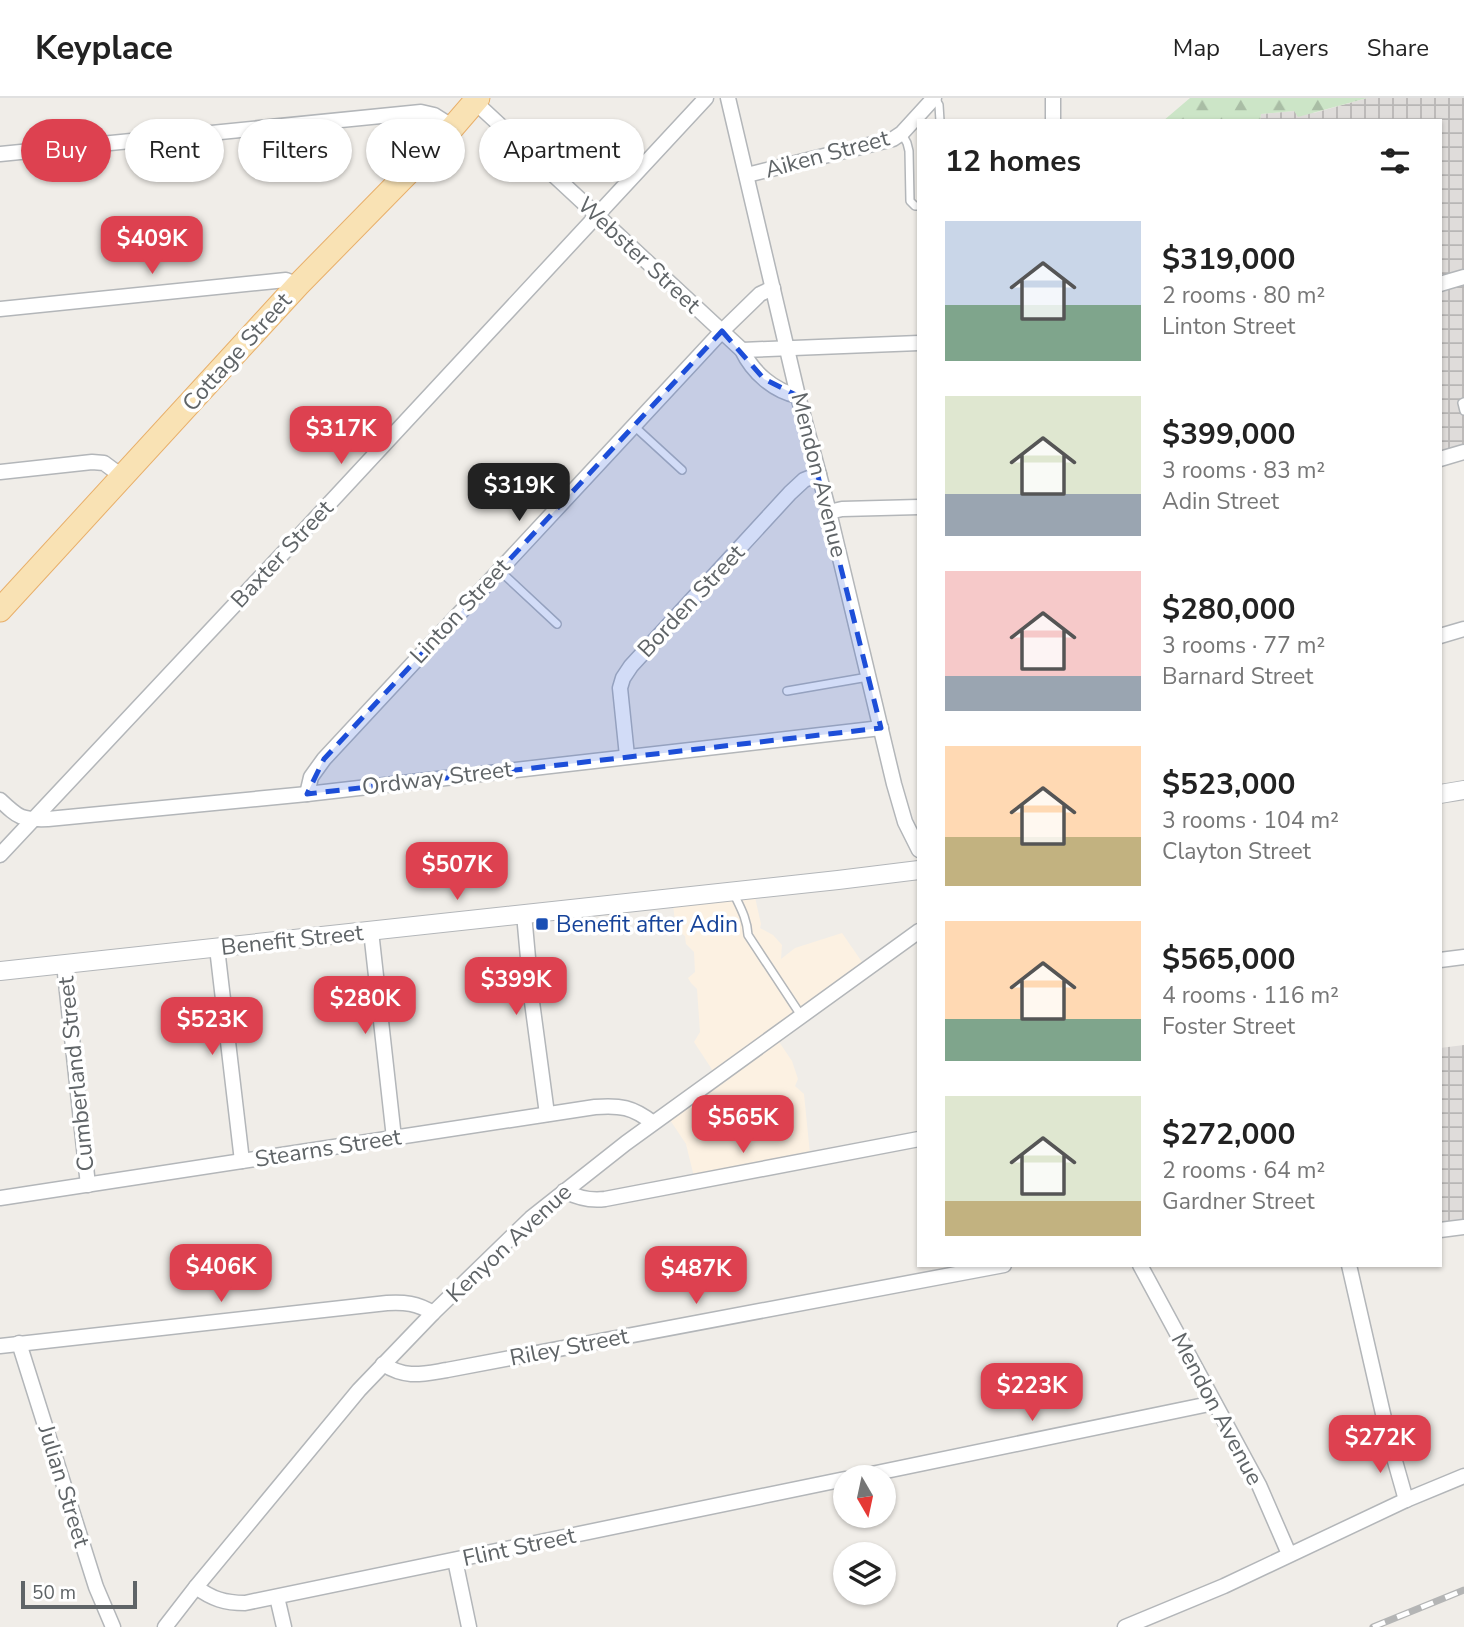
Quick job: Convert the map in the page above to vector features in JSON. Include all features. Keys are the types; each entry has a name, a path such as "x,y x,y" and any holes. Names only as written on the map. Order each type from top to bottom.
{"main road":[{"name":"Cottage Street","path":"460,119 476,100"},
{"name":"Cottage Street","path":"0,610 298,285 399,182"}],"street":[{"name":"Baxter Street","path":"0,855 706,98"},
{"name":"Mendon Avenue","path":"728,98 900,806 917,845"},
{"name":"Aiken Street","path":"747,175 893,139 902,133 934,98"},
{"path":"1053,98 1054,119"},
{"name":"Webster Street","path":"476,100 722,331 764,379 784,393 799,396"},
{"path":"0,154 421,112 440,119"},
{"path":"1442,283 1464,277"},
{"path":"0,309 286,281 298,285"},
{"name":"Linton Street","path":"307,794 312,777 324,759 722,331 760,294 773,288"},
{"path":"742,351 917,343"},
{"path":"1442,458 1464,452"},
{"path":"0,472 104,463 123,477"},
{"name":"Borden Street","path":"627,756 620,688 631,666 790,493 804,480 819,474"},
{"path":"829,512 842,509 917,507"},
{"path":"1442,635 1464,629"},
{"name":"Ordway Street","path":"32,821 307,794 881,728"},
{"path":"1442,793 1464,790"},
{"path":"0,800 16,814 32,821"},
{"name":"Benefit Street","path":"0,971 917,870"},
{"path":"524,914 532,1002 547,1114"},
{"path":"371,931 394,1138"},
{"name":"Kenyon Avenue","path":"165,1627 359,1390 432,1313 531,1218 589,1170 917,932"},
{"path":"217,948 242,1161"},
{"path":"1442,960 1464,957"},
{"name":"Cumberland Street","path":"64,964 88,1185"},
{"name":"Stearns Street","path":"0,1198 595,1107 622,1107 642,1114 653,1123"},
{"path":"564,1191 575,1196 605,1199 917,1139"},
{"path":"1442,1230 1464,1227"},
{"name":"Riley Street","path":"383,1364 397,1373 418,1375 993,1267"},
{"name":"Mendon Avenue","path":"1141,1267 1259,1485 1289,1554"},
{"path":"1349,1267 1389,1440 1406,1500"},
{"path":"0,1346 387,1303 414,1304 432,1313"},
{"name":"Julian Street","path":"19,1343 96,1587 113,1627"},
{"path":"896,1469 1214,1403"},
{"path":"1125,1627 1224,1586 1406,1500 1464,1476"},
{"name":"Flint Street","path":"196,1587 220,1601 245,1603 833,1481"},
{"path":"455,1560 469,1627"},
{"path":"276,1597 284,1627"}],"lane":[{"path":"934,98 939,105 940,119"},
{"path":"902,133 909,150 911,201 917,206"},
{"path":"1464,402 1464,411"},
{"path":"634,426 682,470"},
{"path":"499,569 557,624"},
{"path":"787,691 868,677"},
{"path":"732,892 743,912 748,935 802,1017"}],"highlighted area":[{"path":"722,331 764,379 798,396 881,728 307,794 324,759"}],"shaded area":[{"path":"1367,98 1464,98 1464,449 1442,455 1442,119 1260,119 1261,114 1294,111 1314,113"},
{"path":"752,884 760,928 773,935 782,945 781,959 795,948 842,933 862,966 773,1033 792,1061 798,1079 795,1086 804,1094 810,1154 694,1177 686,1144 663,1108 699,1084 713,1071 694,1042 700,1032 697,989 688,978 695,972 694,952 686,944 685,936 676,930 672,896"},
{"path":"1464,1045 1464,1224 1442,1227 1442,1048"}],"green space":[{"path":"1190,98 1367,98 1298,117 1294,111 1261,114 1260,119 1165,119"}],"railway":[{"path":"1373,1627 1464,1590"}],"place":[{"name":"Benefit after Adin","path":"542,924"}]}
